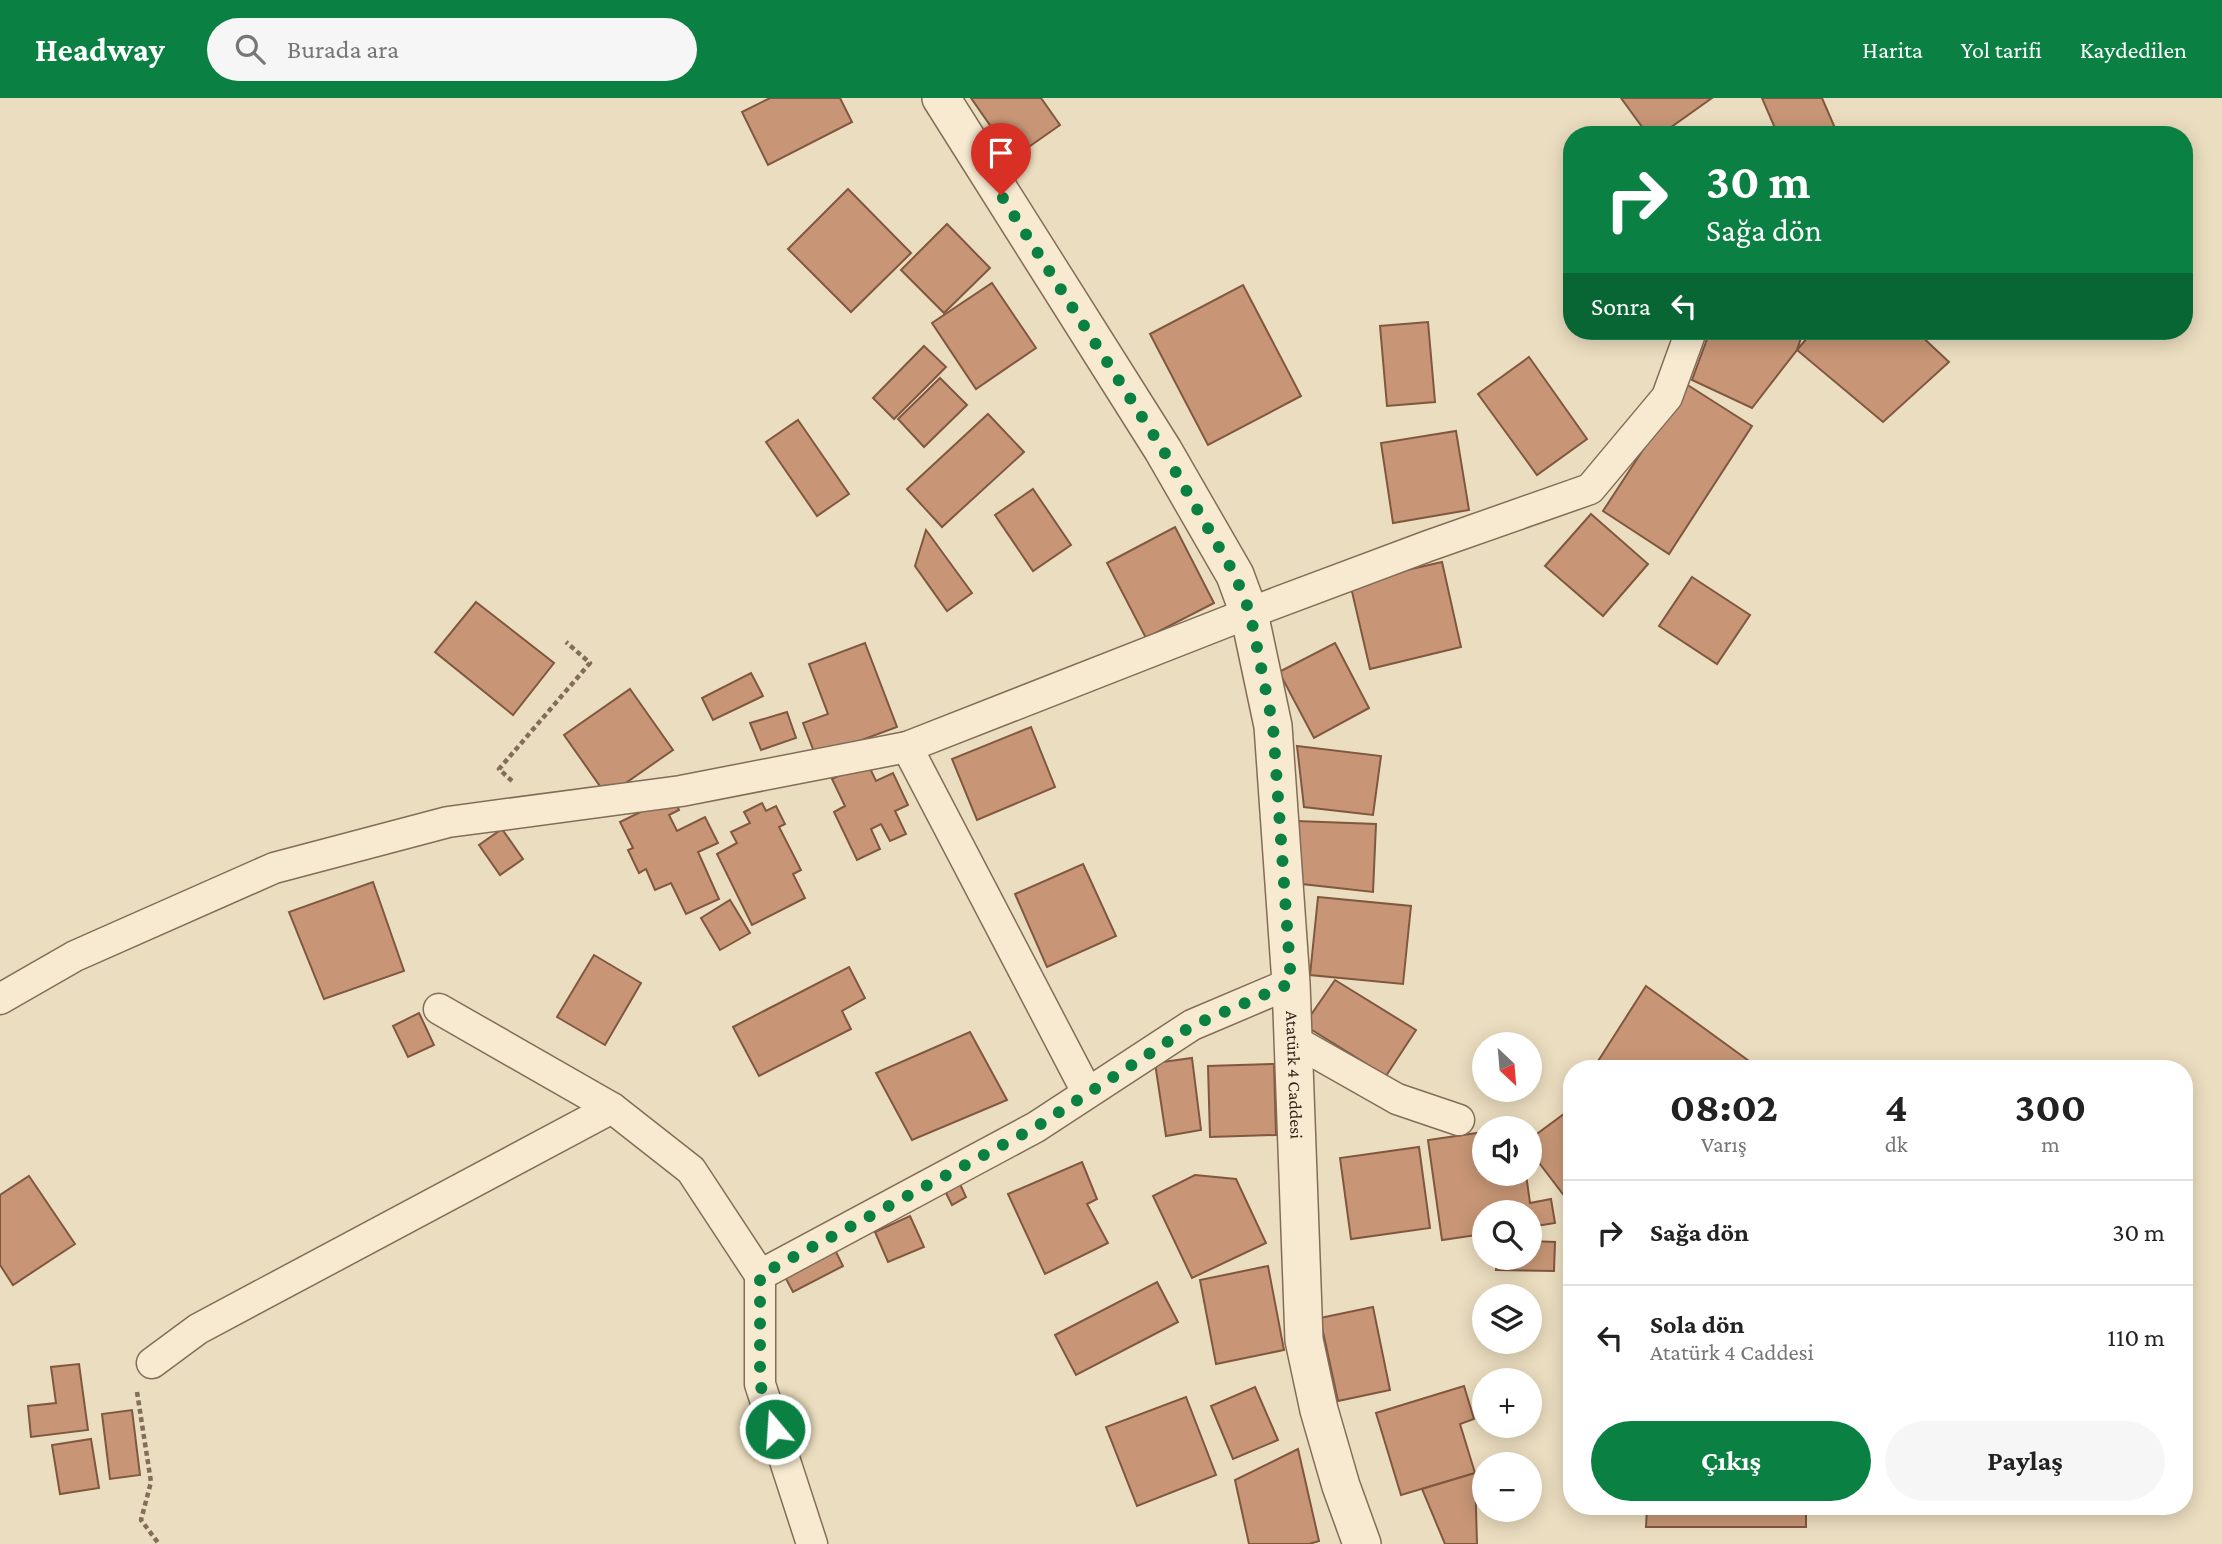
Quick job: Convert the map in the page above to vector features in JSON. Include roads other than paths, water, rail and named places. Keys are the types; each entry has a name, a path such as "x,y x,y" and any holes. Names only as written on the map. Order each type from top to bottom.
{"street":[{"name":"Atatürk 4 Caddesi","path":"941,98 1169,461 1235,575 1250,613 1273,726 1291,983 1304,1340 1319,1410 1362,1544"},
{"path":"0,999 75,956 274,867 448,822 681,791 907,747 1250,613 1590,489 1667,397 1688,340"},
{"path":"907,747 1086,1090 1090,1091"},
{"path":"760,1275 1036,1127 1192,1026 1291,983"},
{"path":"439,1009 612,1108 691,1170 760,1275 760,1384 812,1544"},
{"path":"1293,1040 1397,1099 1459,1120"},
{"path":"152,1363 198,1329 612,1108"}]}
